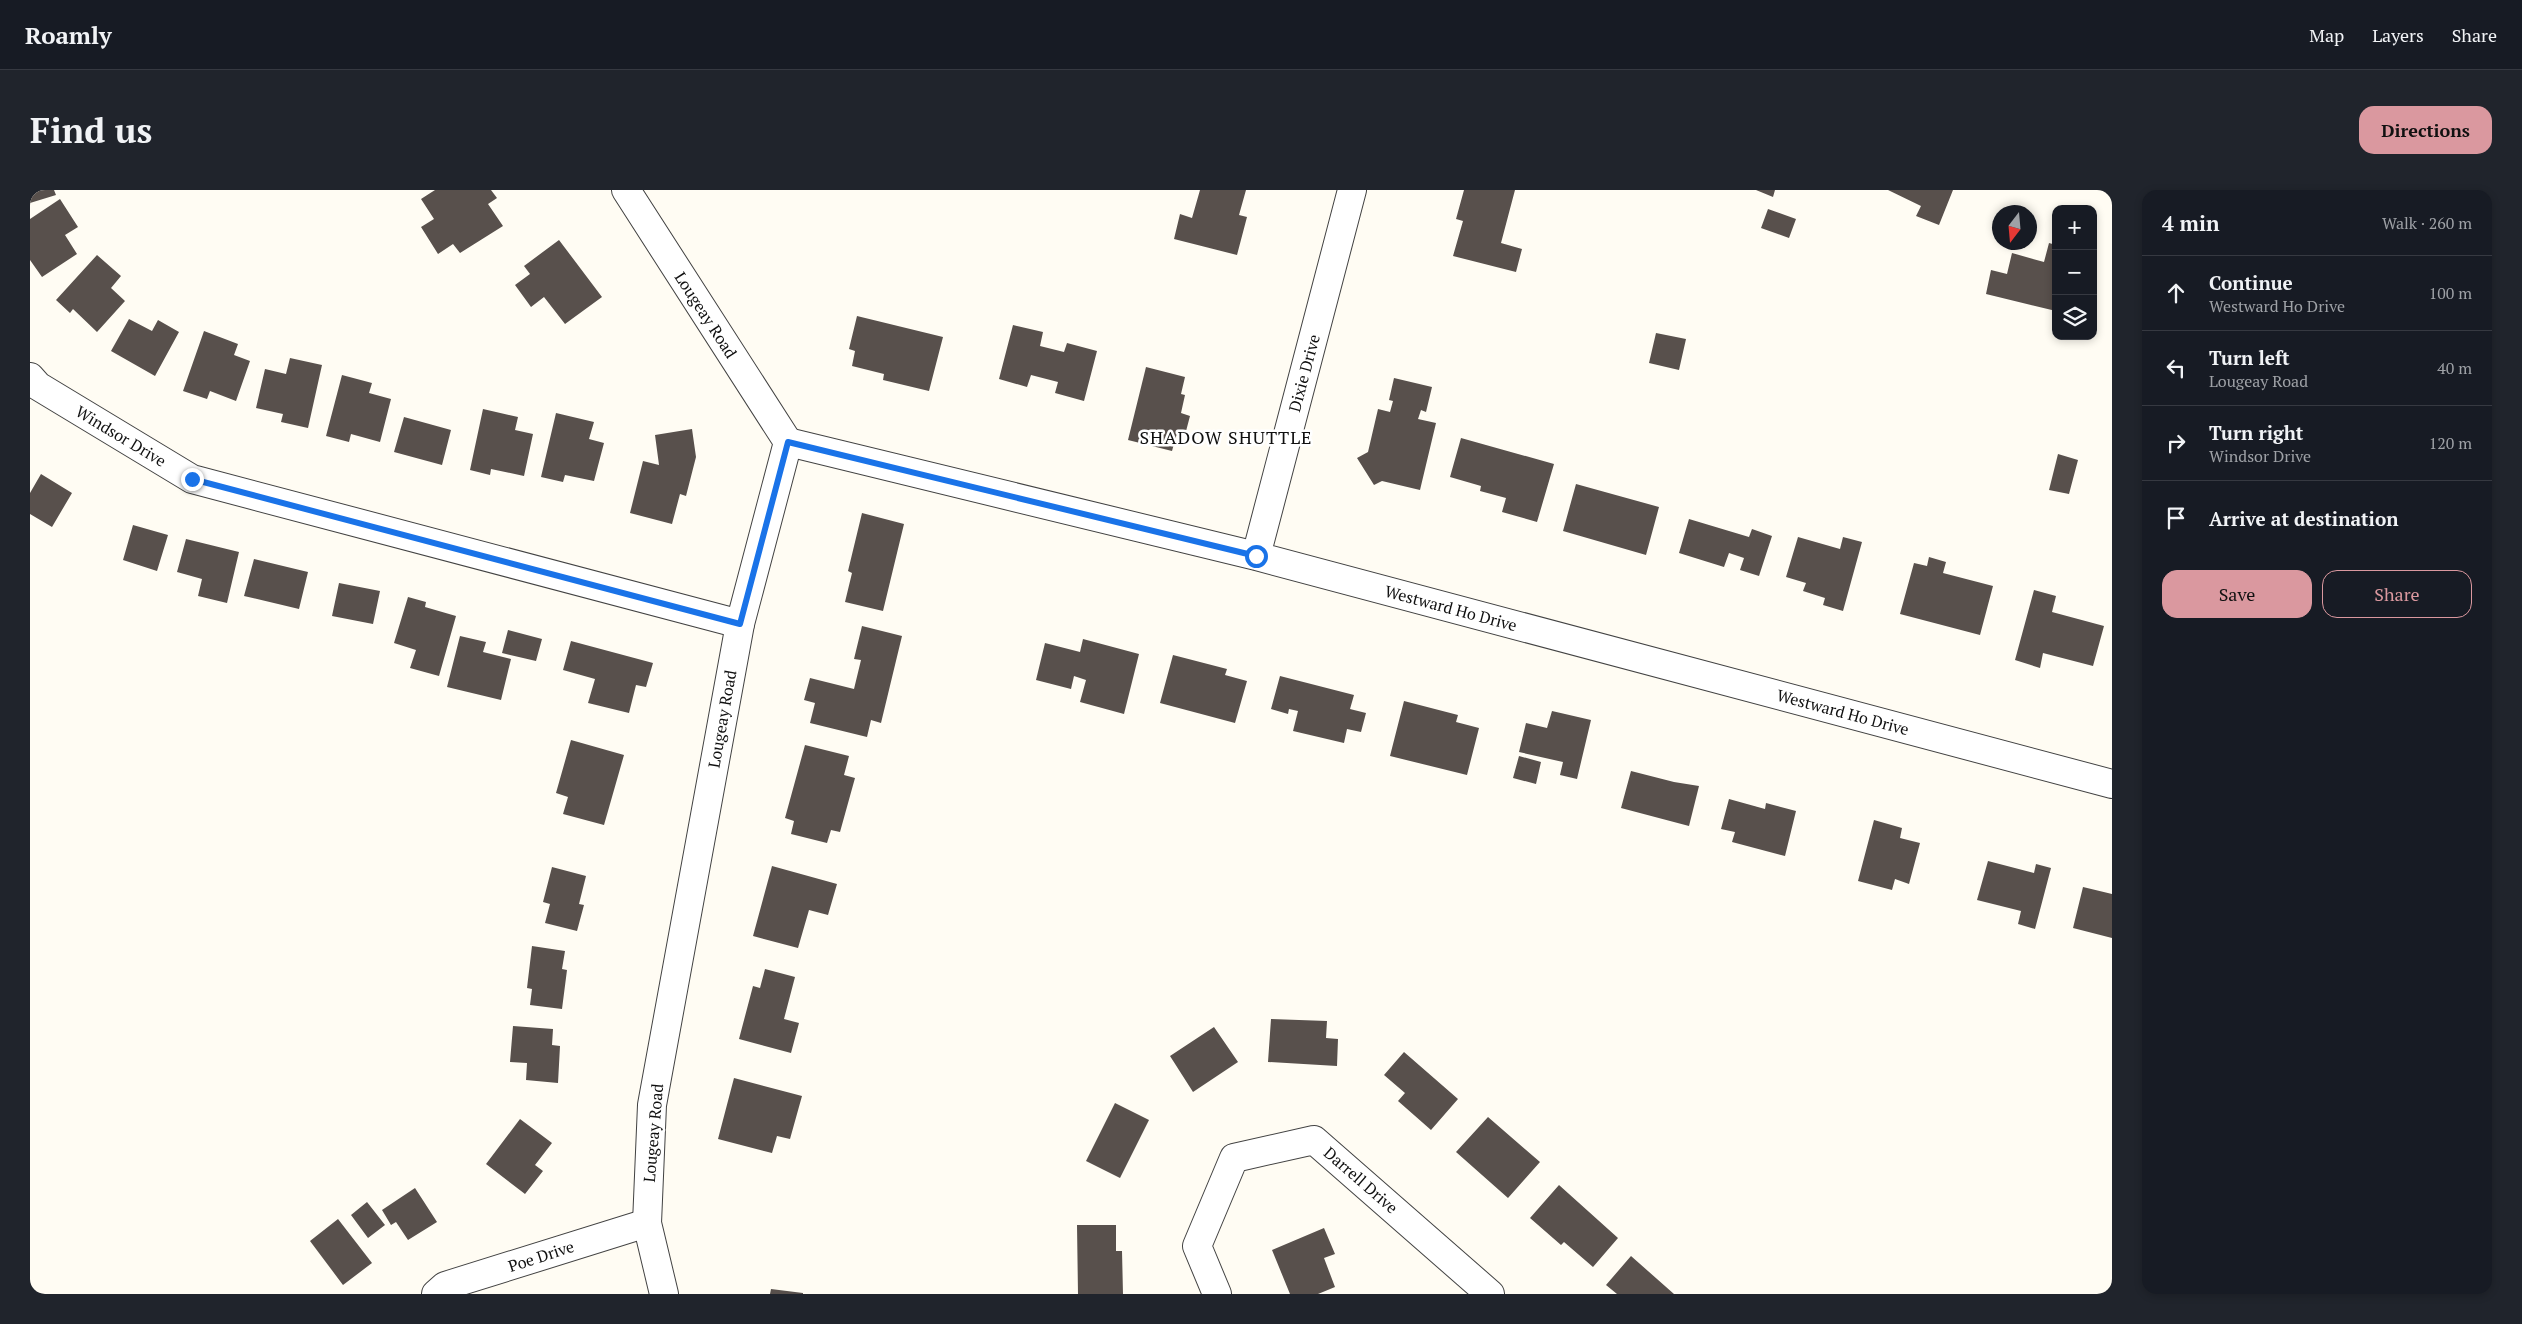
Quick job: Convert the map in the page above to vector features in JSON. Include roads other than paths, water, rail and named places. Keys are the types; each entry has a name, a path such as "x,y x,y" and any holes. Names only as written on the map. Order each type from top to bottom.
{"street":[{"name":"Lougeay Road","path":"626,190 788,442 740,624 652,1105 647,1223 664,1294"},
{"name":"Dixie Drive","path":"1256,556 1352,190"},
{"name":"Windsor Drive","path":"30,377 38,386 192,479 740,624"},
{"name":"Westward Ho Drive","path":"788,442 1256,556 2112,784"},
{"name":"Darrell Drive","path":"1217,1294 1196,1246 1234,1158 1314,1140 1490,1294"},
{"name":"Poe Drive","path":"436,1294 445,1286 647,1223"}],"district":[{"name":"SHADOW SHUTTLE","path":"1226,437"}]}
